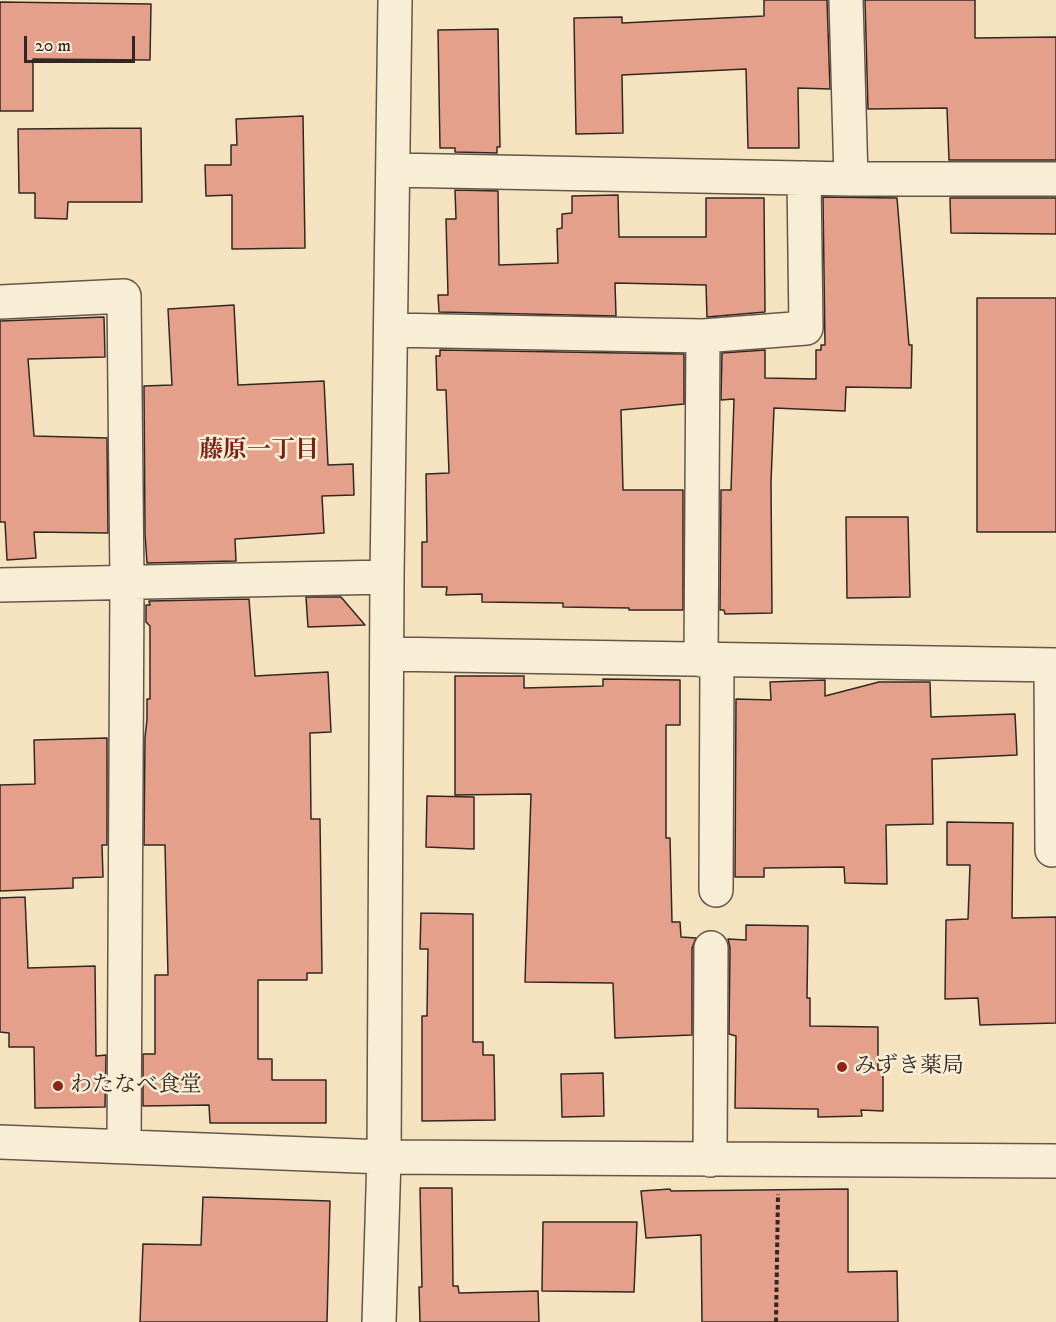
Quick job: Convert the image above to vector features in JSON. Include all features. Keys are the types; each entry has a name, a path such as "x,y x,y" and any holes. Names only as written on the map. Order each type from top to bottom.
{"street":[{"path":"379,1322 384,1157 387,577 395,0"},
{"path":"846,0 851,179"},
{"path":"393,170 851,179 1056,178"},
{"path":"391,330 703,336 806,328 804,178"},
{"path":"0,302 124,296 127,583 124,1146"},
{"path":"703,336 716,890"},
{"path":"0,585 387,577"},
{"path":"387,654 1053,665 1052,850"},
{"path":"710,1160 711,948"},
{"path":"0,1142 384,1157 1056,1161"}],"path":[{"path":"776,1322 778,1161"}],"building":[{"path":"764,0 827,0 830,89 798,88 799,148 748,148 746,69 622,75 623,133 576,134 574,18 622,17 622,23 764,16"},
{"path":"865,0 975,0 975,38 1056,37 1056,160 949,160 947,108 868,109"},
{"path":"0,2 151,4 150,60 33,59 33,111 0,111"},
{"path":"498,29 500,147 497,147 497,153 455,152 455,148 440,148 438,30"},
{"path":"303,116 305,248 232,249 232,195 206,196 205,165 231,165 231,145 237,145 236,119"},
{"path":"141,128 142,202 68,202 67,219 35,218 35,193 19,193 18,129"},
{"path":"455,190 498,191 499,265 558,263 557,229 562,228 562,214 572,213 572,196 618,195 619,237 706,237 706,198 764,198 765,312 707,317 706,285 615,283 616,316 439,312 438,295 448,295 446,219 456,219"},
{"path":"823,197 897,198 909,345 912,345 911,388 846,387 845,411 774,408 771,482 772,613 725,614 724,610 720,610 721,490 731,490 734,399 721,400 722,353 765,350 765,378 816,379 816,350 821,350 821,345 825,345"},
{"path":"950,198 1056,198 1056,234 951,233"},
{"path":"977,298 1056,298 1056,532 977,532"},
{"path":"234,305 238,385 324,381 328,465 353,464 354,495 322,496 324,533 235,539 236,561 147,563 144,386 172,385 168,309"},
{"path":"104,317 105,357 28,359 34,436 107,438 108,533 34,532 36,558 7,560 5,522 0,522 0,321"},
{"path":"440,350 684,354 684,404 621,410 623,490 683,490 683,610 563,607 563,603 482,602 482,594 446,595 447,587 422,587 422,542 427,542 426,474 449,473 446,390 437,390 436,356 440,356"},
{"path":"846,517 908,517 910,597 847,598"},
{"path":"306,597 341,597 365,625 308,627"},
{"path":"249,599 255,676 328,672 331,732 310,733 311,819 320,819 322,973 307,973 307,980 258,980 258,1059 272,1059 272,1080 326,1080 326,1123 210,1123 209,1105 143,1106 143,1054 155,1054 155,975 168,975 165,845 144,845 145,737 147,699 150,699 150,626 146,622 146,605 150,605 149,601"},
{"path":"455,676 524,676 524,688 603,686 603,679 680,680 680,725 666,725 666,838 670,838 672,922 680,922 681,937 696,938 692,948 692,1035 615,1038 613,983 525,982 531,794 455,795"},
{"path":"825,680 825,696 879,682 930,682 931,717 1015,714 1017,755 932,759 933,824 886,825 887,884 845,883 844,867 764,868 764,877 735,877 736,699 771,700 770,682"},
{"path":"107,738 107,845 102,845 103,877 73,878 73,888 0,891 0,785 35,784 34,740"},
{"path":"427,796 474,797 474,849 426,847"},
{"path":"947,822 1013,823 1012,918 1056,917 1056,1023 980,1025 978,998 945,999 946,920 968,919 970,865 947,865"},
{"path":"25,897 28,968 95,966 96,1056 106,1055 105,1107 35,1108 34,1047 9,1047 9,1033 0,1032 0,898"},
{"path":"421,913 473,914 473,1042 483,1042 483,1055 494,1055 495,1120 422,1121 422,1016 427,1016 428,949 420,949"},
{"path":"746,925 808,926 807,998 810,998 810,1026 878,1027 878,1070 883,1070 883,1111 861,1110 862,1116 818,1117 818,1109 735,1108 736,1036 729,1034 730,948 728,939 746,940"},
{"path":"603,1073 604,1116 562,1117 561,1074"},
{"path":"420,1188 452,1188 453,1286 458,1286 459,1293 538,1291 539,1322 420,1322 419,1287 422,1287"},
{"path":"670,1189 671,1191 848,1189 848,1272 897,1271 898,1322 702,1322 701,1235 646,1238 641,1191"},
{"path":"203,1197 330,1201 327,1322 140,1322 143,1244 201,1245"},
{"path":"543,1222 637,1222 634,1292 542,1291"}],"place":[{"name":"みずき薬局","path":"842,1067"},
{"name":"わたなべ食堂","path":"58,1086"}],"district":[{"name":"藤原一丁目","path":"259,452"}]}
